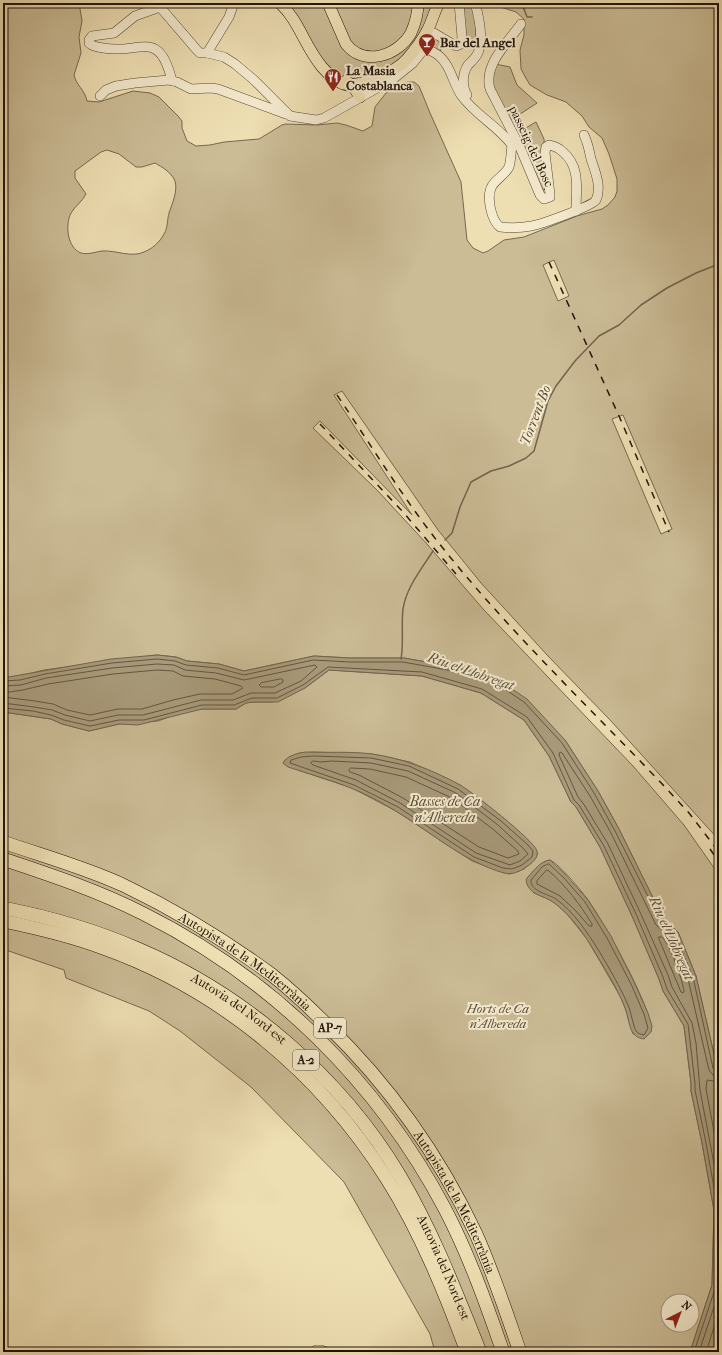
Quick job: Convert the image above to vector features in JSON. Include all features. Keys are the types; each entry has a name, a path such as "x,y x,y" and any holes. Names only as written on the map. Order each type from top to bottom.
{"highway":[{"name":"Autopista de la Mediterrània","path":"3,842 74,866 123,885 176,912 223,941 273,976 308,1006 346,1043 380,1081 400,1108 425,1142 450,1184 484,1253 504,1304 520,1352"},
{"name":"Autopista de la Mediterrània","path":"3,859 94,891 144,914 174,930 216,956 258,986 297,1018 330,1050 388,1119 413,1154 433,1188 459,1237 477,1279 503,1352"},
{"name":"Autovia del Nord-est","path":"3,908 79,927 138,948 164,960 188,973 234,1002 272,1031 307,1061 356,1114 399,1175 428,1227 454,1286 480,1352"},
{"name":"Autovia del Nord-est","path":"3,921 75,938 153,968 183,984 222,1008 245,1024 287,1059 356,1133 387,1179 408,1215 428,1255 444,1291 467,1352"}],"main road":[{"path":"280,3 294,20 316,60 354,94"},
{"path":"328,3 346,44 350,49 358,54 370,58 388,53 404,41 414,26 418,3"},
{"path":"336,77 351,79 370,74 412,52 423,43 435,4"},
{"path":"354,94 368,80 392,69 406,60 412,52"},
{"path":"354,94 370,74"}],"street":[{"path":"207,53 229,17 234,3"},
{"path":"100,96 106,90 135,82 172,81 191,89 218,89 290,116 316,120 324,118 354,94 404,71 414,62 423,43 434,33 456,46 461,44 462,37 459,3"},
{"path":"475,3 479,22 479,50 467,67 463,85 478,113"},
{"path":"172,81 161,53 152,48 137,47 119,50 110,49 93,46 89,43 89,40 92,36 114,33 136,16 159,5 200,53 224,57 235,64 254,80 290,116"},
{"name":"passeig del Bosc","path":"521,24 497,57 488,82 490,90 540,195 544,199 550,197 545,153 546,147 549,145 555,146 571,160 576,171 576,211"},
{"path":"423,43 442,59 461,95 478,113 516,145 508,168 494,183 490,190 491,208 496,224 500,227 530,227 540,225 585,208 594,203 597,196 598,182 588,143 584,135"},
{"path":"314,1352 316,1350 321,1350 326,1352"}],"green space":[{"path":"3,3 79,3 82,21 79,37 81,53 74,75 87,101 99,102 133,91 150,93 159,97 178,116 182,121 182,128 187,141 196,146 259,139 285,124 317,125 337,123 363,131 372,126 375,107 386,93 399,85 414,82 419,86 461,182 467,240 473,248 483,253 504,240 524,237 577,216 602,209 615,197 617,191 617,179 602,138 589,127 582,116 566,102 547,95 530,85 521,69 520,50 524,35 524,19 516,12 488,3 719,3 719,840 611,721 548,656 481,583 438,530 342,391 334,395 412,515 320,421 313,428 377,490 427,544 484,610 633,766 684,825 719,875 719,1076 696,976 678,932 664,920 619,829 598,791 565,740 492,676 454,667 404,658 314,656 244,671 219,664 187,661 176,657 157,655 44,670 20,676 3,678","holes":["107,150 119,154 136,167 142,167 155,163 169,172 175,181 175,193 165,232 156,245 139,254 107,251 84,254 76,250 68,235 68,223 71,213 86,194 75,178 75,171 101,152","554,260 569,296 558,301 543,265","623,415 672,529 661,534 612,419"]},
{"path":"272,3 442,3 397,70 357,93 343,90 334,85 288,20"},
{"path":"462,3 474,4 477,47 464,41"},
{"path":"435,35 445,42 440,51 429,45"},
{"path":"495,64 510,67 517,85 537,103 511,120 491,85"},
{"path":"536,122 544,139 546,189 543,190 517,133"},
{"name":"Horts de Ca n'Albereda","path":"329,670 422,676 481,693 524,720 549,756 571,802 576,807 600,847 632,916 663,991 684,1026 691,1091 714,1210 712,1285 700,1322 700,1293 660,1293 660,1333 696,1333 690,1352 435,1352 430,1334 344,1182 251,1087 180,1031 149,1011 66,978 64,970 3,949 3,712 51,719 62,724 89,731 119,724 158,721 177,714 202,709 236,709 246,703 272,702 305,688","holes":["314,752 372,754 410,762 460,785 503,818 538,853 535,859 524,869 510,874 472,861 396,811 352,788 298,770 289,757 300,753","550,860 565,872 581,890 595,910 637,986 650,1021 651,1032 633,1034 620,996 587,939 567,914 555,903 534,893 527,878 537,867"]}],"water":[{"name":"Riu el Llobregat","path":"157,655 176,657 187,661 219,664 244,671 314,656 404,658 454,667 497,679 527,699 565,740 598,791 619,829 664,920 678,932 696,976 719,1076 719,1349 717,1352 690,1352 696,1333 700,1333 700,1322 712,1285 714,1210 691,1091 684,1026 663,991 632,916 600,847 576,807 571,802 549,756 524,720 481,693 422,676 329,670 305,688 278,702 246,703 236,709 202,709 138,725 119,724 89,731 62,724 51,719 3,712 3,678 111,659"},
{"name":"Basses de Ca n'Albereda","path":"306,752 372,754 395,758 439,774 466,789 502,816 534,846 537,851 537,856 528,866 515,873 507,874 489,868 460,853 407,818 373,798 357,790 288,767 283,763 291,756"},
{"path":"550,860 588,900 611,936 648,1013 652,1026 651,1032 644,1039 637,1037 632,1032 625,1008 615,987 592,947 577,926 560,907 533,892 527,885 527,878 535,869 543,862"}],"waterway":[{"path":"520,3 527,17 532,17"},
{"name":"Torrent Bo","path":"445,540 452,533 460,507 471,482 491,471 509,466 526,458 534,451 548,401 556,386 575,361 599,336 619,325 641,305 667,288 696,273 719,264"},
{"name":"Torrent Bo","path":"401,659 402,615 407,593 433,551"}],"railway":[{"path":"549,262 619,416 669,532"},
{"path":"337,395 417,514 446,552 498,613 689,813 719,852"},
{"path":"320,424 403,512 456,574"},
{"path":"710,849 719,862"}],"place":[{"name":"Bar del Angel","path":"427,57"},
{"name":"La Masia Costablanca","path":"333,92"}]}
